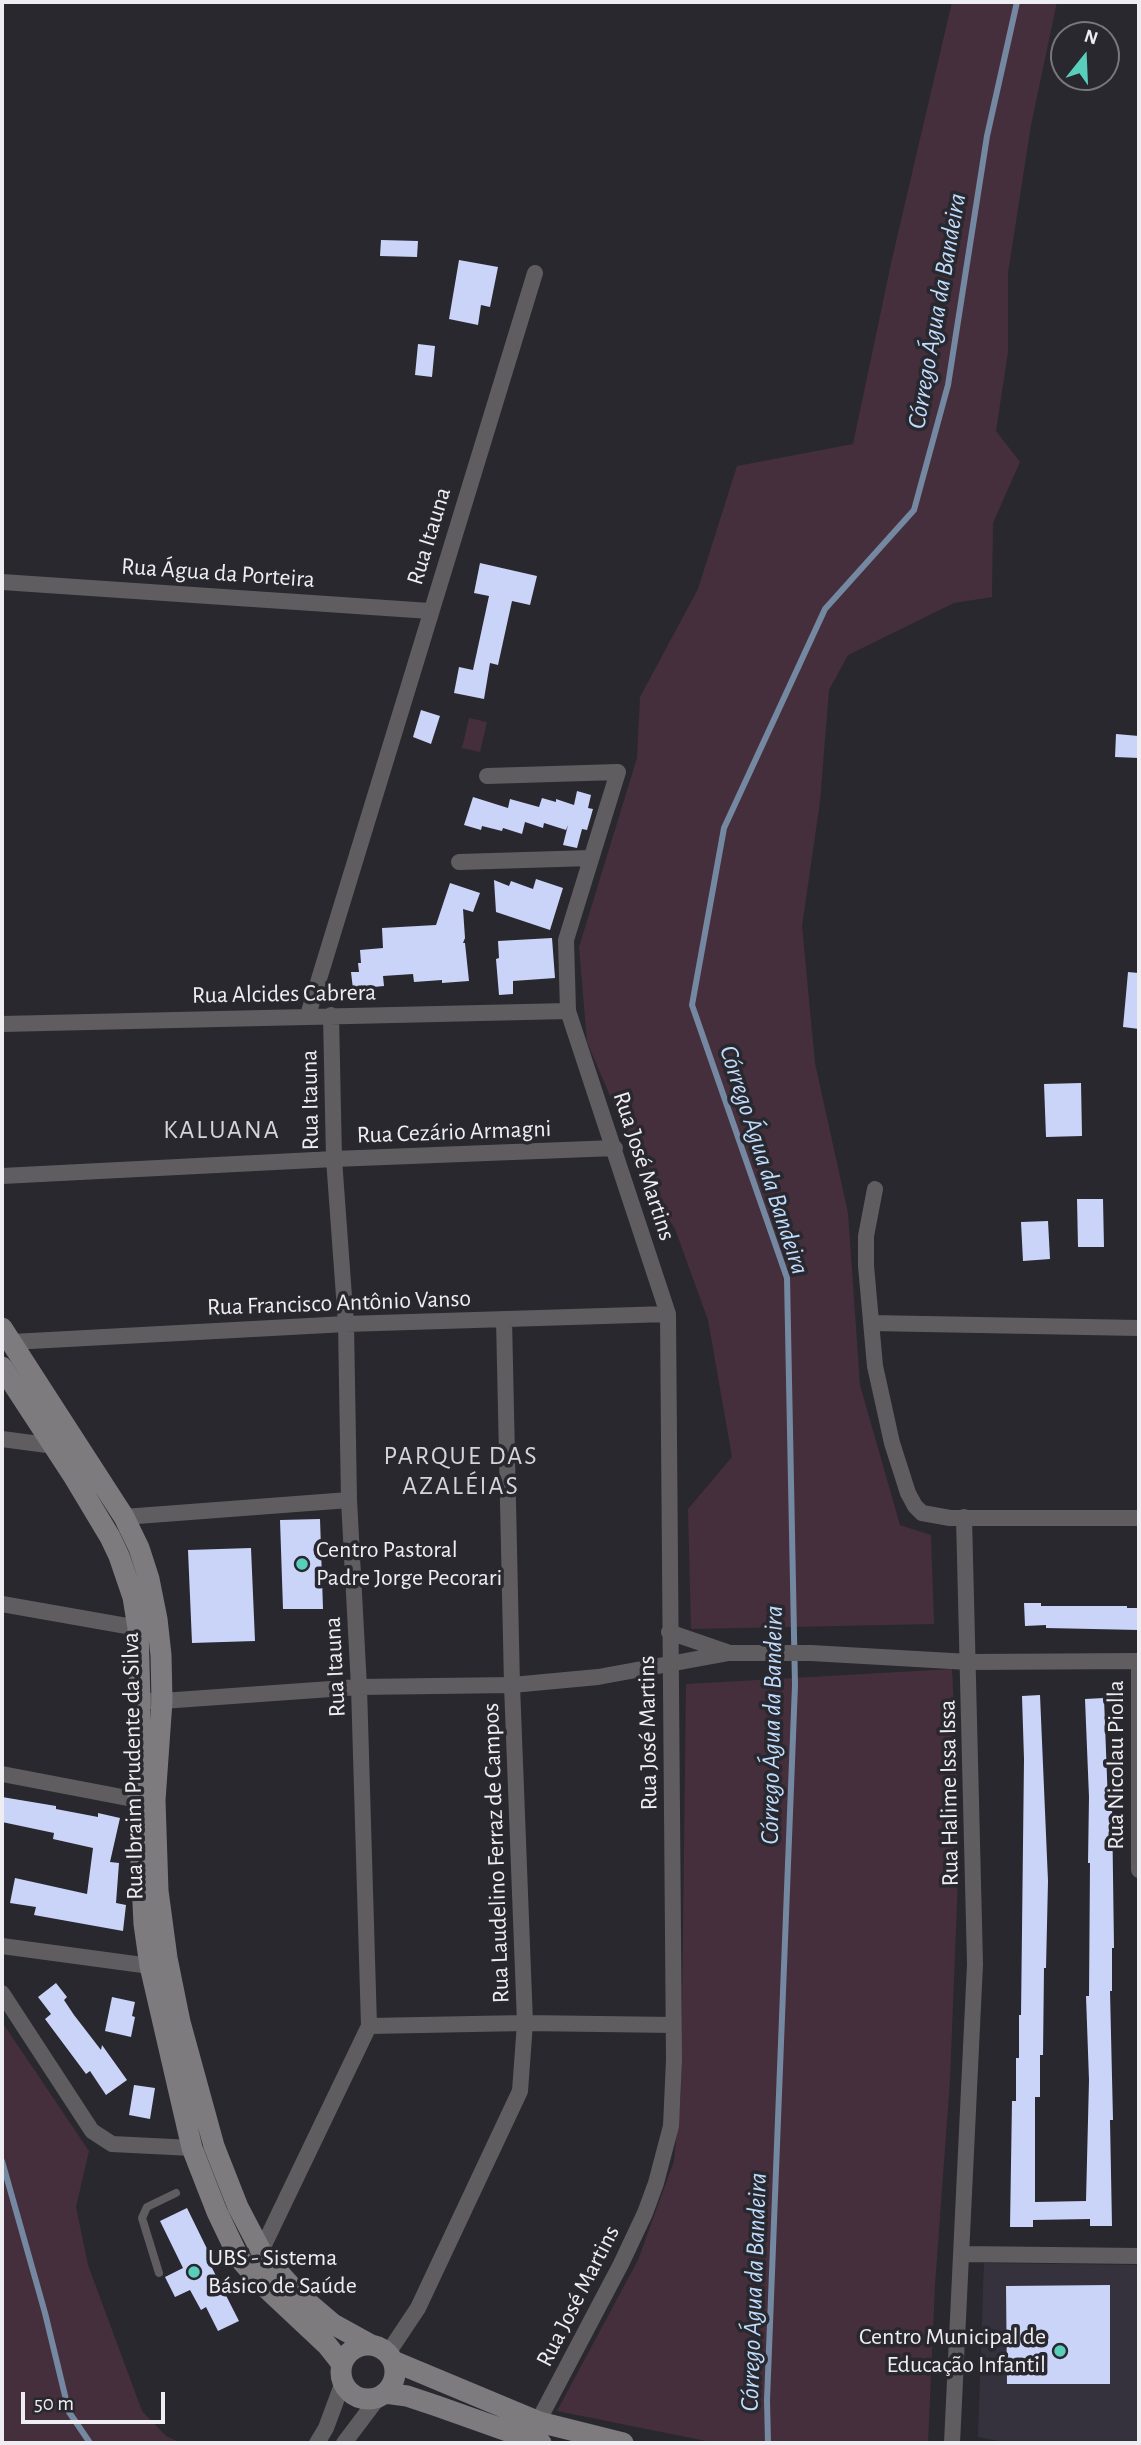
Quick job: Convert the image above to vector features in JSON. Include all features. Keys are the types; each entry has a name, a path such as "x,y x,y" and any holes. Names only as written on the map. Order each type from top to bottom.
{"street":[{"name":"Rua Itauna","path":"308,1015 535,273"},
{"name":"Rua Água da Porteira","path":"2,582 430,611"},
{"name":"Rua José Martins","path":"486,776 618,772 566,940 568,1011 668,1314 674,2025 671,2126 656,2183 621,2264 536,2435"},
{"path":"459,862 591,858"},
{"name":"Rua Alcides Cabrera","path":"2,1024 568,1011"},
{"name":"Rua Itauna","path":"261,2250 369,2026 359,1687 349,1500 346,1324 334,1159 331,1015"},
{"name":"Rua Cezário Armagni","path":"2,1176 615,1148"},
{"path":"875,1189 866,1236 871,1323 880,1391 908,1493 915,1506 922,1513 934,1516 1139,1518"},
{"name":"Rua Francisco Antônio Vanso","path":"7,1335 668,1314"},
{"name":"Rua Laudelino Ferraz de Campos","path":"384,2353 418,2308 520,2091 525,2023 512,1685 504,1319"},
{"path":"871,1323 1139,1328"},
{"name":"Rua Ibraim Prudente da Silva","path":"7,1335 124,1517 145,1564 153,1597 161,1655 151,1701 138,1800 141,1889 150,1966 192,2148 217,2212 239,2258 262,2284 327,2345 343,2373"},
{"name":"Rua Ibraim Prudente da Silva","path":"2,1367 55,1446 119,1556 133,1597 151,1701 158,1891 167,1958 180,2022 214,2146 238,2207 261,2250 299,2295 333,2324 536,2435"},
{"path":"2,1439 79,1447"},
{"path":"124,1517 349,1500"},
{"name":"Rua Halime Issa Issa","path":"952,2443 975,1964 964,1517"},
{"path":"2,1604 138,1628"},
{"path":"669,1632 729,1653"},
{"path":"151,1701 359,1687 512,1685 598,1677 729,1653 811,1653 969,1662 1139,1661"},
{"name":"Rua Nicolau Piolla","path":"1139,1661 1139,1870"},
{"path":"2,1774 138,1800"},
{"path":"2,1946 150,1966"},
{"path":"2,1993 92,2131 112,2144 192,2148"},
{"path":"369,2026 525,2023 674,2025"},
{"path":"962,2254 1139,2256"},
{"path":"317,2443 326,2428 346,2356 354,2350 384,2353 395,2379 344,2443"},
{"path":"343,2373 353,2395 361,2398 382,2396"},
{"name":"Rua Ibraim Prudente da Silva","path":"382,2396 407,2396 536,2435 623,2443"}],"lane":[{"path":"159,2273 142,2218 147,2207 176,2193"}],"shaded area":[{"path":"952,2 1057,2 1053,21 1050,21 1050,35 1031,125 1008,273 1008,352 996,431 1020,462 993,523 992,597 954,603 848,655 829,690 820,802 802,926 815,1063 848,1213 860,1385 900,1525 931,1535 934,1624 691,1629 688,1509 732,1457 708,1320 675,1229 648,1185 587,1042 579,947 637,758 640,697 698,589 737,466 853,444 892,259"},
{"path":"469,718 487,722 480,752 462,748"},
{"path":"952,1669 958,1877 950,2080 935,2285 928,2443 716,2443 557,2411 638,2260 674,2161 681,2094 686,1684"},
{"path":"2,2022 89,2151 76,2207 88,2265 142,2411 166,2436 181,2443 2,2443"},
{"name":"Centro Municipal de Educação Infantil","path":"984,2263 1139,2265 1139,2443 1009,2443 978,2437"}],"building":[{"path":"381,240 418,241 417,257 380,256"},
{"path":"459,260 498,267 490,307 481,305 478,325 449,319"},
{"path":"418,344 435,346 432,377 415,375"},
{"path":"480,563 537,576 530,605 512,601 498,665 490,663 484,699 454,693 459,667 473,670 489,596 474,593"},
{"path":"421,710 440,716 431,744 413,737"},
{"path":"1116,734 1139,736 1139,758 1115,757"},
{"path":"577,791 591,795 588,808 593,809 587,830 582,829 577,848 563,845 568,825 566,830 544,823 543,828 525,822 522,834 503,828 502,831 482,826 481,830 464,825 473,797 508,808 510,799 539,807 542,798 574,805"},
{"path":"536,879 563,888 550,930 496,912 494,880 509,886 511,881 533,889"},
{"path":"450,883 480,893 473,912 463,909 463,943 469,981 414,982 413,974 383,976 384,986 353,989 351,972 359,972 360,950 383,948 382,928 436,925"},
{"path":"552,938 555,978 513,981 513,994 499,995 496,959 499,958 498,941"},
{"path":"1128,972 1139,973 1139,1029 1123,1027"},
{"path":"1081,1083 1082,1136 1046,1137 1044,1084"},
{"path":"1077,1199 1103,1199 1104,1247 1078,1247"},
{"path":"1048,1221 1050,1259 1023,1261 1021,1222"},
{"name":"Centro Pastoral Padre Jorge Pecorari","path":"320,1519 323,1609 283,1609 280,1520"},
{"path":"251,1548 255,1641 192,1643 188,1550"},
{"path":"1024,1603 1041,1603 1041,1606 1139,1608 1139,1630 1025,1626"},
{"path":"1040,1695 1048,1881 1043,2055 1040,2055 1040,2097 1035,2097 1035,2202 1086,2201 1089,2080 1086,1996 1089,1996 1090,1863 1085,1699 1104,1698 1108,1804 1112,1804 1112,2226 1090,2226 1090,2219 1033,2220 1033,2227 1010,2227 1012,2101 1016,2101 1016,2058 1019,2058 1021,2015 1024,1759 1022,1696"},
{"path":"2,1797 56,1806 56,1809 98,1817 98,1813 120,1818 110,1862 119,1863 116,1903 126,1905 123,1931 34,1915 36,1907 10,1903 15,1878 87,1894 93,1848 53,1839 54,1833 2,1822"},
{"path":"56,1983 67,1997 64,2000 74,2015 101,2050 102,2045 127,2080 106,2095 90,2071 86,2074 45,2019 51,2014 38,1997"},
{"path":"112,1997 135,2002 131,2037 105,2031"},
{"path":"134,2085 155,2088 150,2119 129,2115"},
{"name":"UBS - Sistema Básico de Saúde","path":"187,2208 212,2259 211,2266 239,2321 218,2331 206,2307 201,2310 190,2290 175,2297 165,2277 183,2268 160,2221"},
{"path":"1110,2285 1110,2384 1007,2384 1006,2286"}],"waterway":[{"name":"Córrego Água da Bandeira","path":"768,2443 767,2400 795,1685 787,1278 692,1005 724,828 825,609 914,510 948,385 987,136 1017,2"},
{"path":"2,2161 45,2313 69,2412 90,2443"}],"place":[{"name":"Centro Pastoral Padre Jorge Pecorari","path":"302,1564"},
{"name":"UBS - Sistema Básico de Saúde","path":"194,2272"},
{"name":"Centro Municipal de Educação Infantil","path":"1060,2351"}],"district":[{"name":"KALUANA","path":"222,1130"},
{"name":"PARQUE DAS AZALÉIAS","path":"461,1471"}]}
